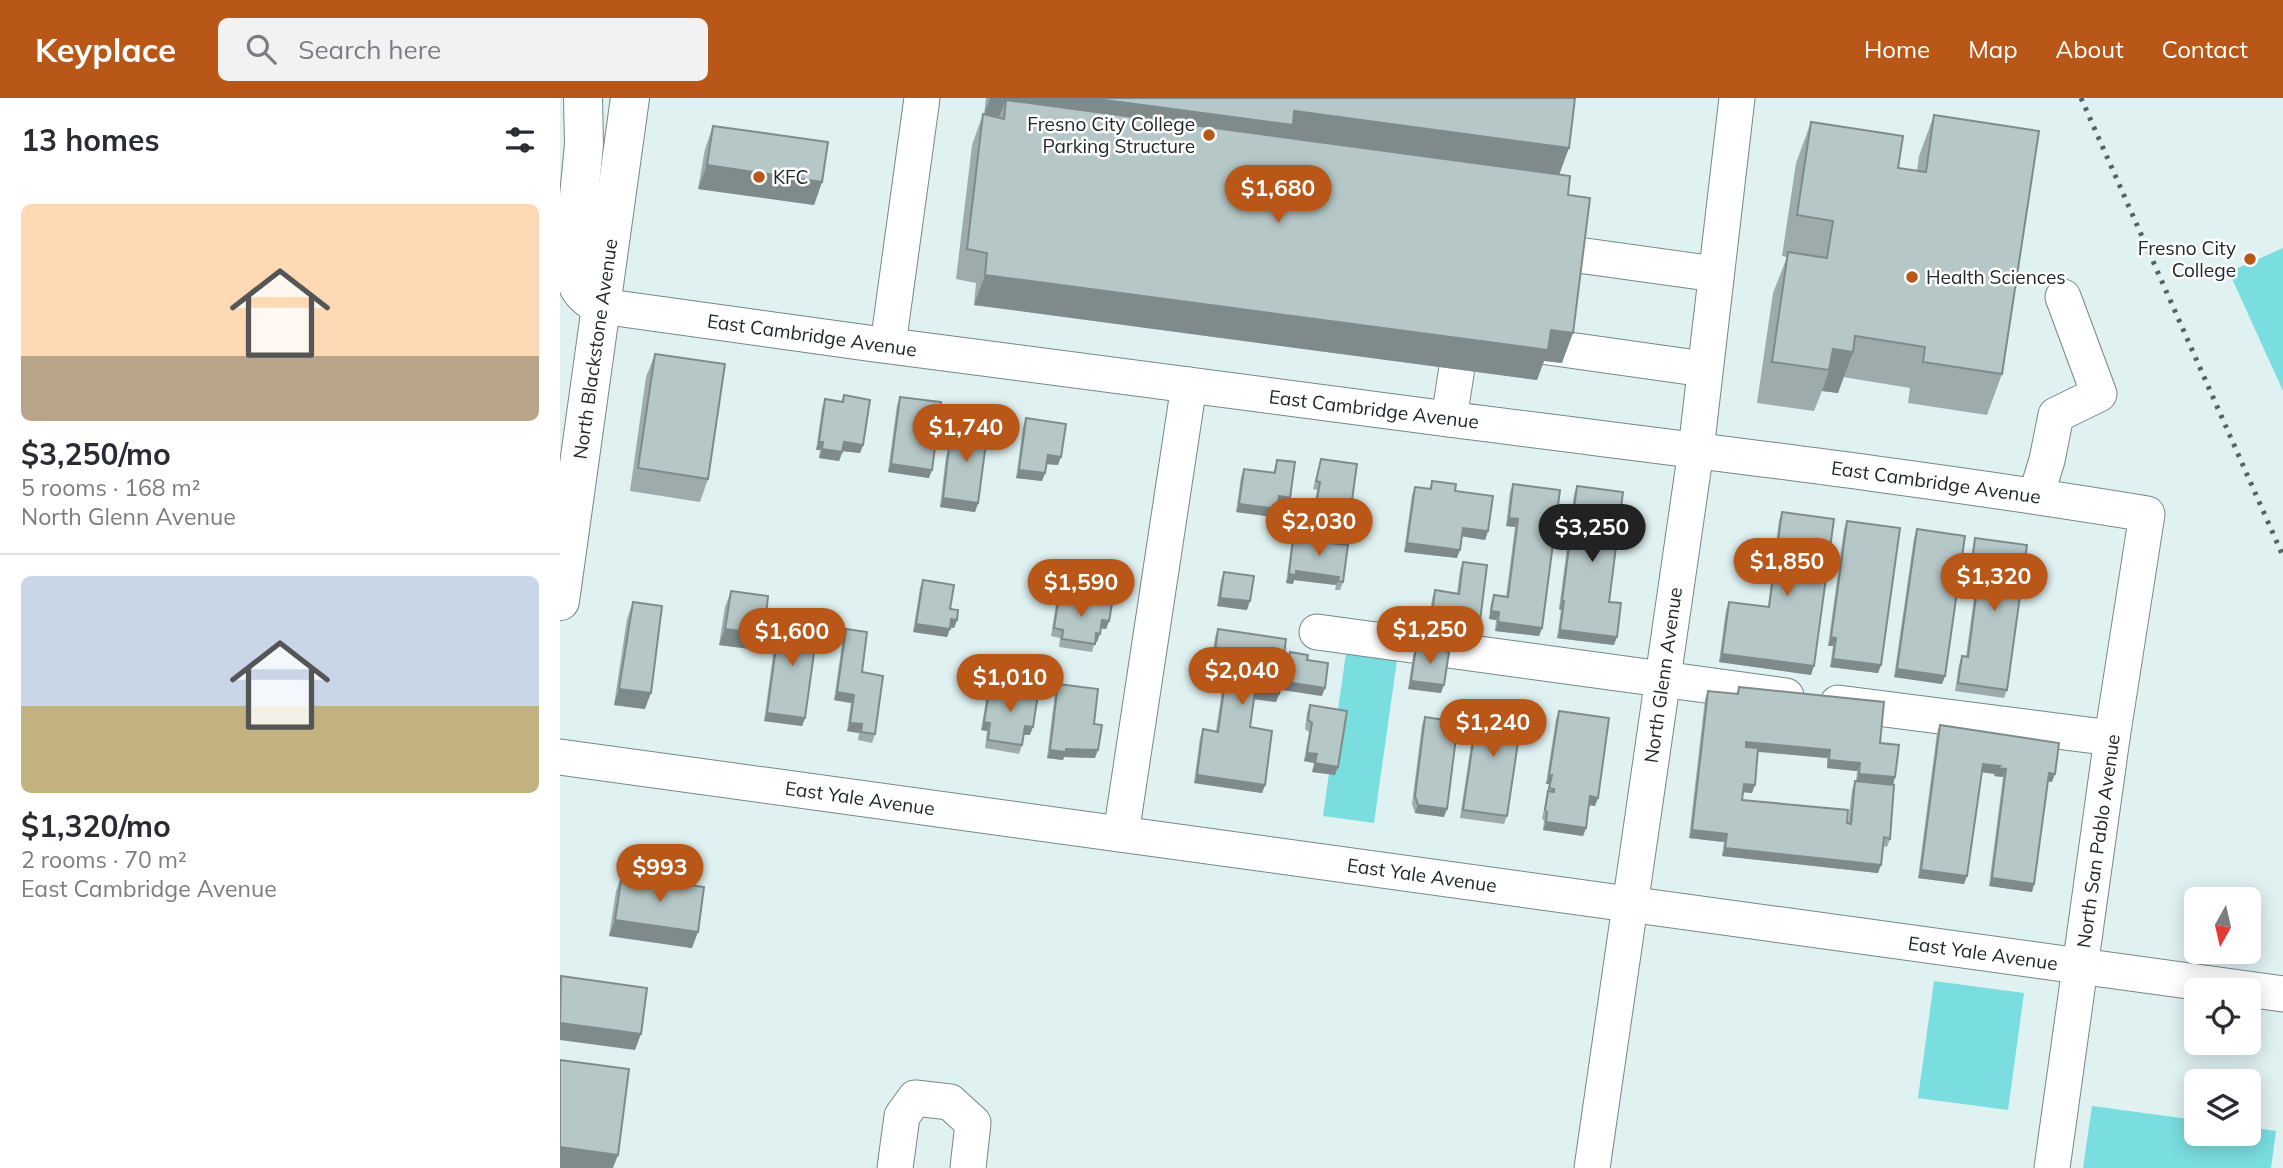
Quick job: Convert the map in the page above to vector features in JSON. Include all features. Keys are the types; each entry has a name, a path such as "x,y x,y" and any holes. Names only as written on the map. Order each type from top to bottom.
{"main road":[{"path":"560,116 562,98"},
{"path":"583,98 584,145 572,267 577,286 588,300 601,306"},
{"name":"North Blackstone Avenue","path":"560,601 565,523 601,306 630,98"}],"street":[{"path":"888,345 922,98"},
{"name":"North Glenn Avenue","path":"1592,1168 1696,450 1737,98"},
{"path":"1498,244 1715,274"},
{"path":"2036,496 2056,415 2099,394 2063,297"},
{"name":"East Cambridge Avenue","path":"601,306 1696,450 2036,496 2147,514"},
{"path":"1449,419 1449,334 1704,369"},
{"path":"1121,834 1189,385"},
{"name":"North San Pablo Avenue","path":"2052,1168 2112,738 2147,514"},
{"path":"1317,632 2112,738"},
{"name":"East Yale Avenue","path":"560,757 2283,994"},
{"path":"895,1168 902,1115 915,1098 950,1102 973,1124 968,1168"}],"shaded area":[{"path":"2283,248 2283,391 2229,272"},
{"path":"1349,632 1400,639 1374,823 1323,816"},
{"path":"1934,981 2024,993 2008,1110 1918,1098"},
{"path":"2092,1106 2184,1118 2184,1146 2261,1146 2261,1129 2276,1131 2271,1168 2083,1168"}],"building":[{"path":"1090,98 1575,98 1569,148 1294,111 1293,125"},
{"path":"1006,100 1570,176 1568,195 1590,198 1573,333 1551,330 1548,350 985,275 987,253 967,249 983,114 1004,119"},
{"name":"Health Sciences","path":"1934,115 2039,131 2002,374 1923,362 1925,347 1855,336 1853,352 1833,349 1829,370 1772,362 1788,252 1827,258 1833,221 1797,215 1811,122 1903,136 1898,168 1926,172"},
{"path":"713,126 828,142 822,182 707,165"},
{"path":"655,354 725,364 708,479 638,468"},
{"path":"844,395 870,400 863,445 844,442 842,452 822,449 823,442 819,442 825,399 843,402"},
{"path":"900,397 941,402 932,470 891,464"},
{"path":"1026,418 1066,424 1061,457 1048,455 1045,473 1019,470"},
{"path":"955,424 988,428 978,503 943,498"},
{"path":"1321,459 1357,464 1349,522 1314,517 1320,482 1316,481"},
{"path":"1277,460 1295,462 1290,498 1279,496 1277,509 1239,504 1244,469 1275,473"},
{"path":"1432,481 1456,484 1455,491 1493,496 1488,531 1463,528 1460,550 1407,543 1415,487 1431,489"},
{"path":"1513,484 1560,490 1542,628 1498,622 1499,612 1491,611 1494,595 1508,597 1518,519 1509,518"},
{"path":"1577,486 1623,492 1609,602 1621,603 1617,637 1560,630"},
{"path":"1782,512 1834,519 1814,666 1722,654 1729,602 1769,607"},
{"path":"1847,521 1900,528 1881,665 1833,659 1836,638 1831,637"},
{"path":"1917,529 1965,536 1945,676 1897,669"},
{"path":"1975,538 2027,545 2007,690 1958,683 1962,656 1968,657 1979,574 1971,572"},
{"path":"1293,539 1348,545 1343,582 1338,581 1339,577 1296,571 1296,575 1289,574"},
{"path":"1463,562 1487,565 1479,629 1431,623 1435,590 1459,594"},
{"path":"1224,572 1254,576 1250,601 1220,598"},
{"path":"923,580 954,585 950,609 958,610 957,620 951,619 950,629 916,624"},
{"path":"731,591 768,596 764,634 725,629"},
{"path":"1059,596 1112,604 1109,621 1102,620 1100,634 1096,633 1095,644 1062,639 1063,630 1054,628"},
{"path":"633,602 662,606 651,693 619,689"},
{"path":"780,618 818,624 805,718 767,713"},
{"path":"846,629 867,632 862,672 883,676 875,734 861,732 862,724 850,723 854,695 837,692"},
{"path":"1218,629 1286,639 1279,694 1255,691 1250,727 1272,731 1265,785 1197,775 1203,729 1218,732 1226,675 1212,673"},
{"path":"1416,647 1449,652 1444,685 1411,681"},
{"path":"1290,652 1308,655 1307,660 1328,663 1325,688 1286,682"},
{"path":"1058,684 1098,689 1094,724 1102,725 1098,750 1050,750"},
{"path":"990,686 1038,694 1033,727 1025,726 1022,745 988,740 990,723 984,722"},
{"path":"1739,687 1884,702 1880,743 1899,745 1895,777 1859,774 1860,763 1829,760 1830,750 1746,742 1746,747 1758,748 1755,785 1744,784 1742,800 1848,810 1847,823 1851,824 1855,781 1894,785 1890,839 1884,837 1881,865 1725,848 1727,834 1692,830 1708,691 1738,694"},
{"path":"1479,702 1523,709 1507,816 1463,810"},
{"path":"1310,705 1347,711 1338,767 1315,763 1317,754 1307,753 1312,723 1308,720"},
{"path":"1559,711 1609,718 1598,798 1590,796 1586,828 1546,822 1548,791 1554,792 1554,789 1549,788 1552,775 1549,776"},
{"path":"1425,717 1458,722 1447,809 1418,805 1415,796"},
{"path":"1940,725 2059,743 2055,774 2049,773 2034,884 1992,878 2006,769 1997,768 2000,766 1983,764 1967,876 1921,870"},
{"path":"622,875 704,887 698,932 615,920"},
{"path":"561,976 647,988 641,1034 560,1023"},
{"path":"560,1060 629,1069 618,1155 560,1147"}],"railway":[{"path":"2081,98 2283,556"}],"place":[{"name":"Fresno City College Parking Structure","path":"1209,135"},
{"name":"KFC","path":"759,177"},
{"name":"Fresno City College","path":"2250,259"},
{"name":"Health Sciences","path":"1912,277"}]}
